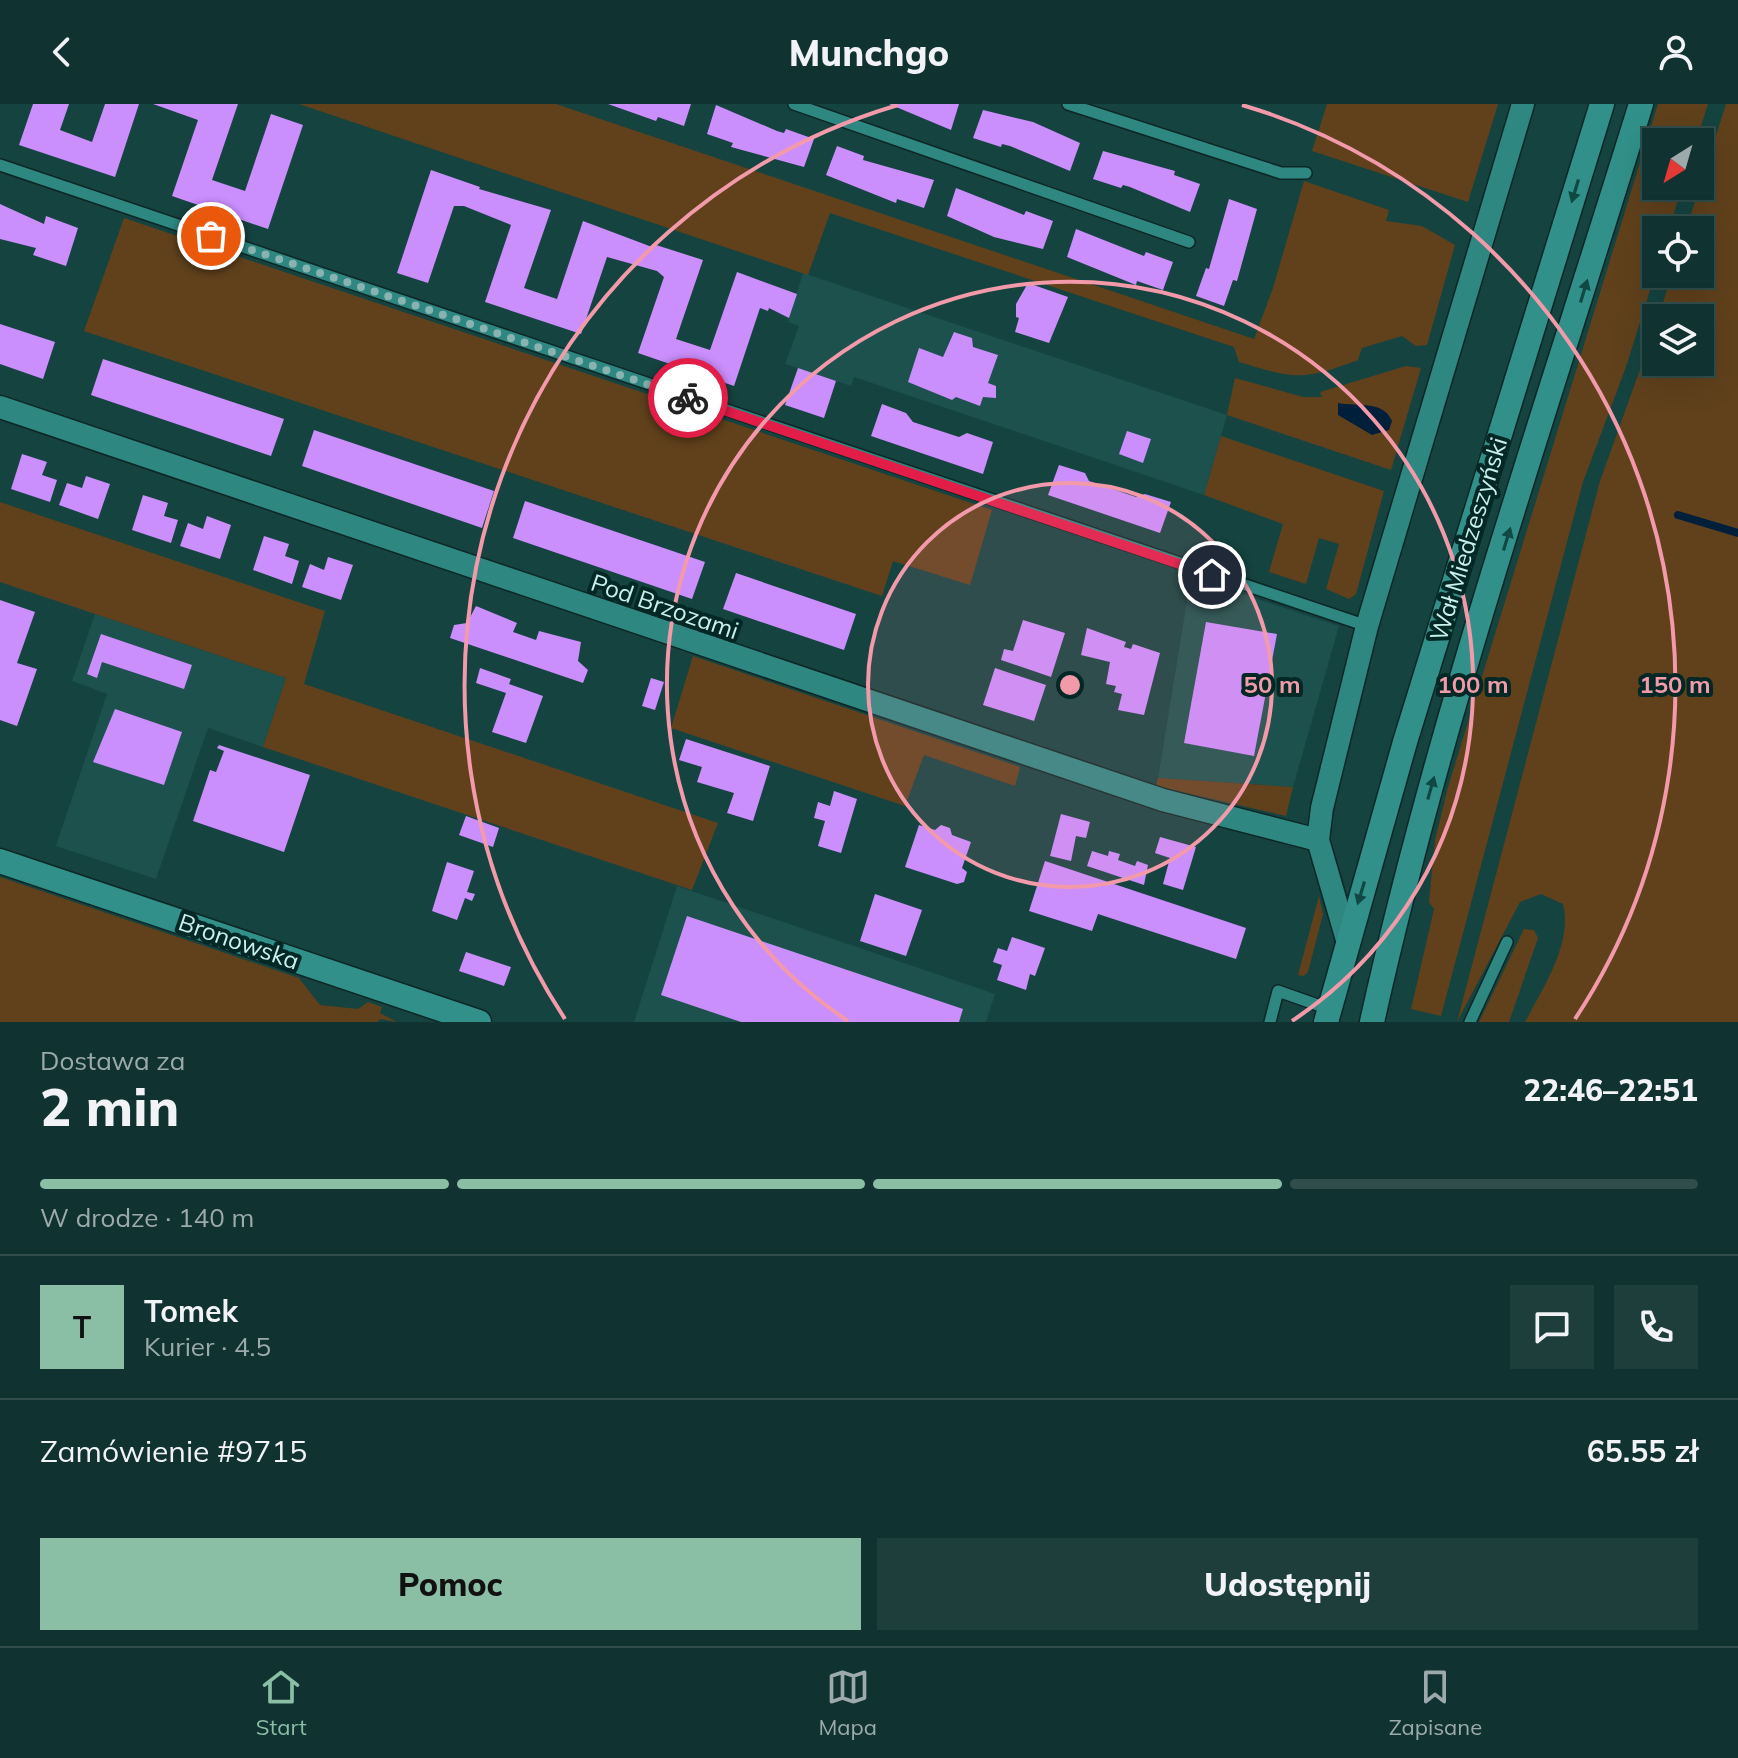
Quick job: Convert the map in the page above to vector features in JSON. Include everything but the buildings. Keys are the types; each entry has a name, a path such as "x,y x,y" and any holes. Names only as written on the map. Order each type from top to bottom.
{"main road":[{"name":"Wał Miedzeszyński","path":"1328,1016 1347,940 1602,104"},
{"name":"Wał Miedzeszyński","path":"1372,1022 1410,863 1445,741 1641,104"},
{"name":"Bronowska","path":"0,861 479,1022"}],"street":[{"path":"1347,940 1318,840 1322,808 1367,626 1523,104"},
{"name":"Pod Brzozami","path":"0,407 1163,800 1318,840"}],"lane":[{"path":"794,104 1189,242"},
{"path":"835,118 840,104"},
{"path":"1068,104 1281,173 1306,173"},
{"path":"0,165 1367,626"},
{"path":"1470,1022 1507,942"},
{"path":"1270,1022 1278,991 1328,1016"}],"shaded area":[{"path":"299,104 556,104 1254,339 1273,288 1304,181 1389,210 1386,221 1422,226 1455,245 1427,345 1416,346 1402,336 1362,348 1358,360 1324,372 1286,374 1239,362 1234,347 830,213 808,275"},
{"path":"1327,104 1498,104 1468,202 1312,151"},
{"path":"1658,104 1708,104 1700,128 1651,128"},
{"path":"1726,104 1738,104 1738,1022 1525,1022 1548,980 1564,934 1563,904 1541,894 1520,902 1457,1022 1600,481 1642,364 1642,376 1714,376 1714,304 1662,304 1668,288 1714,288 1714,216 1690,216 1696,200 1714,200 1714,142"},
{"path":"1642,156 1642,200 1678,200 1673,216 1642,216 1642,288 1651,288 1646,304 1642,304 1642,316 1627,364 1583,482 1441,1016 1411,1009 1434,909 1429,902 1435,840 1448,787"},
{"path":"124,218 992,510 970,585 893,561 882,596 84,331"},
{"path":"803,273 1227,415 1204,495 854,377 851,386 785,364 799,326 788,322"},
{"path":"1406,366 1421,368 1391,470 1227,415 1235,378 1303,397 1322,397 1320,392"},
{"path":"1221,436 1384,491 1356,594 1349,599 1326,589 1339,544 1319,538 1306,584 1269,572 1283,524 1204,495"},
{"path":"0,502 325,611 304,684 718,823 692,890 263,747 286,678 0,582"},
{"path":"1191,577 1339,626 1293,787 1158,778"},
{"path":"95,614 286,678 263,747 208,728 156,879 56,846 107,694 72,681"},
{"path":"693,656 1020,767 1015,786 924,755 905,806 671,728"},
{"path":"1158,778 1293,787 1286,816 1156,786"},
{"path":"0,877 299,978 320,1005 358,1009 368,1002 382,1007 380,1013 397,1022 380,1019 378,1022 0,1022"},
{"path":"677,886 995,994 986,1022 634,1022"},
{"path":"1319,896 1323,914 1308,972 1304,976 1298,975"},
{"path":"1524,929 1534,930 1538,938 1509,1022 1479,1022"}],"water":[{"path":"1338,403 1383,410 1392,421 1389,430 1372,435 1338,415"}],"waterway":[{"path":"1678,515 1738,533"}],"way so far":[{"path":"211,236 688,398"}],"route":[{"path":"688,398 1212,575"}]}
